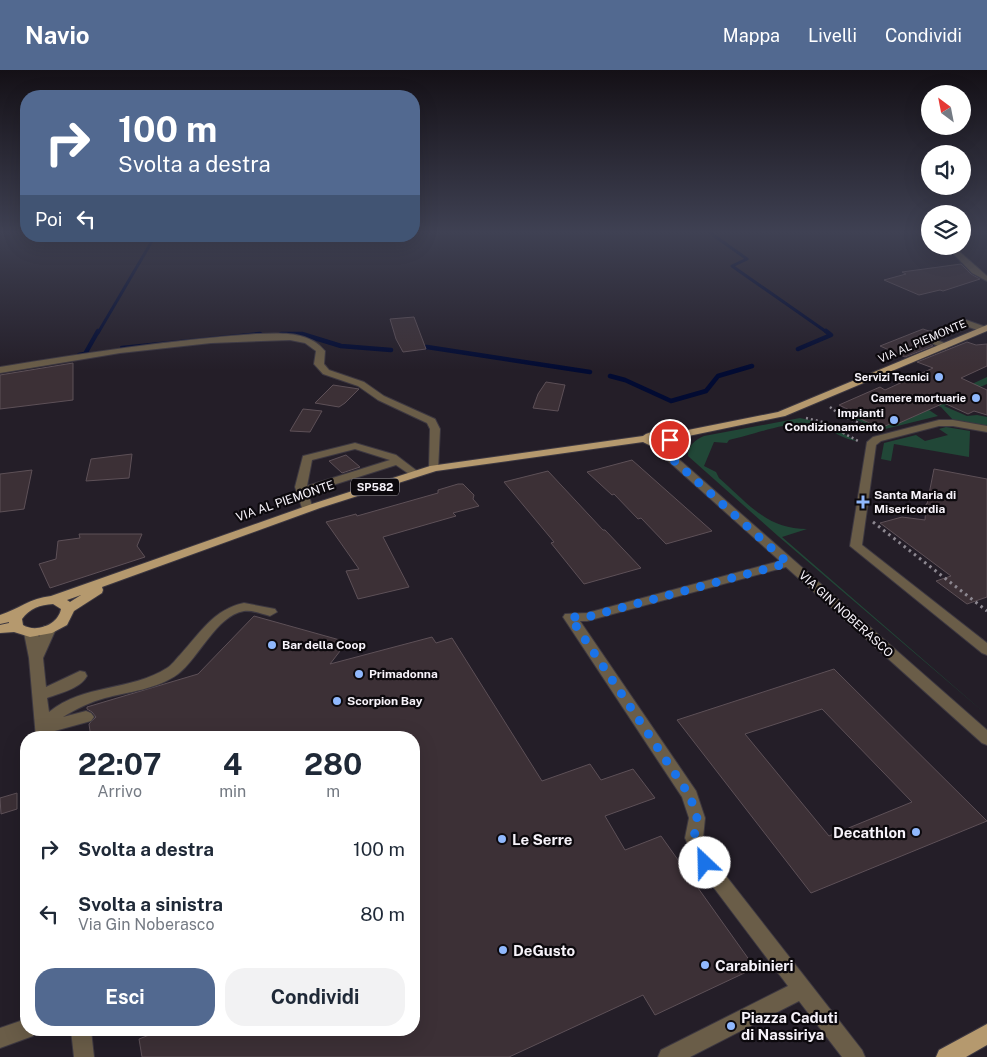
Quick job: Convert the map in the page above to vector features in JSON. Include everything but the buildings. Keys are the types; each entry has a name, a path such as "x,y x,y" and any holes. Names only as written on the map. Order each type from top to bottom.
{"main road":[{"name":"VIA AL PIEMONTE","path":"0,629 17,621 32,604 53,600 116,579 307,509 434,468 563,448 646,439 652,435 664,441 781,414 985,328"},
{"name":"VIA AL PIEMONTE","path":"50,629 64,620 68,609 116,579"},
{"path":"53,600 62,602 68,609"},
{"name":"VIA AL PIEMONTE","path":"0,620 17,621"},
{"name":"VIA AL PIEMONTE","path":"17,621 23,632 31,633"},
{"path":"31,633 50,629"},
{"path":"946,1057 987,1034"}],"street":[{"path":"944,346 927,339 962,322 985,328"},
{"path":"0,370 220,339 281,336 304,340 312,343 321,351 319,364 326,372 361,384 381,398 431,421 435,429 434,468"},
{"path":"987,429 953,423 939,423 876,439 870,444 856,546 987,650"},
{"name":"VIA GIN NOBERASCO","path":"664,441 670,457 987,739"},
{"path":"307,509 302,487 307,458 355,446 392,457 416,474"},
{"path":"302,491 398,461"},
{"path":"788,563 587,617 570,617 690,796 697,818 694,838 705,863 855,1057"},
{"path":"45,731 51,718 74,702 157,678 173,671 223,615 236,608 246,606 270,612"},
{"path":"36,658 50,629"},
{"path":"31,633 36,658 44,731"},
{"path":"40,694 63,687 80,676"},
{"path":"49,731 86,716"},
{"path":"668,1057 802,989"},
{"path":"0,1038 20,1030"},
{"path":"82,1036 84,1057"}],"path":[{"path":"830,402 828,405 834,411 874,430"},
{"path":"800,417 823,422 860,442 862,445"},
{"path":"868,526 868,518 987,611"}],"green space":[{"path":"987,377 987,384 978,388 981,390 944,406 967,416 987,417 987,426 953,420 941,407 931,403"},
{"path":"926,408 938,416 881,430 850,417 854,415 881,428"},
{"path":"800,418 823,423 857,441 814,424 794,424 729,440 727,443 714,442 704,466 716,472 719,478 758,513 780,525 807,529 782,537 987,715 778,536 688,456 689,449 693,443 704,436"},
{"path":"946,427 970,431 969,457 894,444 891,461 881,459 884,443 916,435 925,441 948,435 939,429"}],"waterway":[{"path":"98,333 130,278"},
{"path":"749,278 828,333"},
{"path":"79,355 85,354 98,331"},
{"path":"798,349 831,335 826,331"},
{"path":"122,348 260,334"},
{"path":"281,334 302,334 341,346 391,350"},
{"path":"418,348 427,347 590,372"},
{"path":"610,376 625,380 671,401 706,391 718,376 752,366"}],"place":[{"name":"Servizi Tecnici","path":"939,377"},
{"name":"Camere mortuarie","path":"976,398"},
{"name":"Impianti Condizionamento","path":"894,420"},
{"name":"Santa Maria di Misericordia","path":"863,502"},
{"name":"Bar della Coop","path":"272,645"},
{"name":"Primadonna","path":"359,674"},
{"name":"Scorpion Bay","path":"337,701"},
{"name":"Decathlon","path":"916,832"},
{"name":"Le Serre","path":"502,839"},
{"name":"DeGusto","path":"503,950"},
{"name":"Carabinieri","path":"705,965"},
{"name":"Piazza Caduti di Nassiriya","path":"731,1026"}],"route":[{"path":"670,440 667,445 661,446 670,457 788,563 587,617 570,617 690,796 697,818 694,838 705,863"}]}
